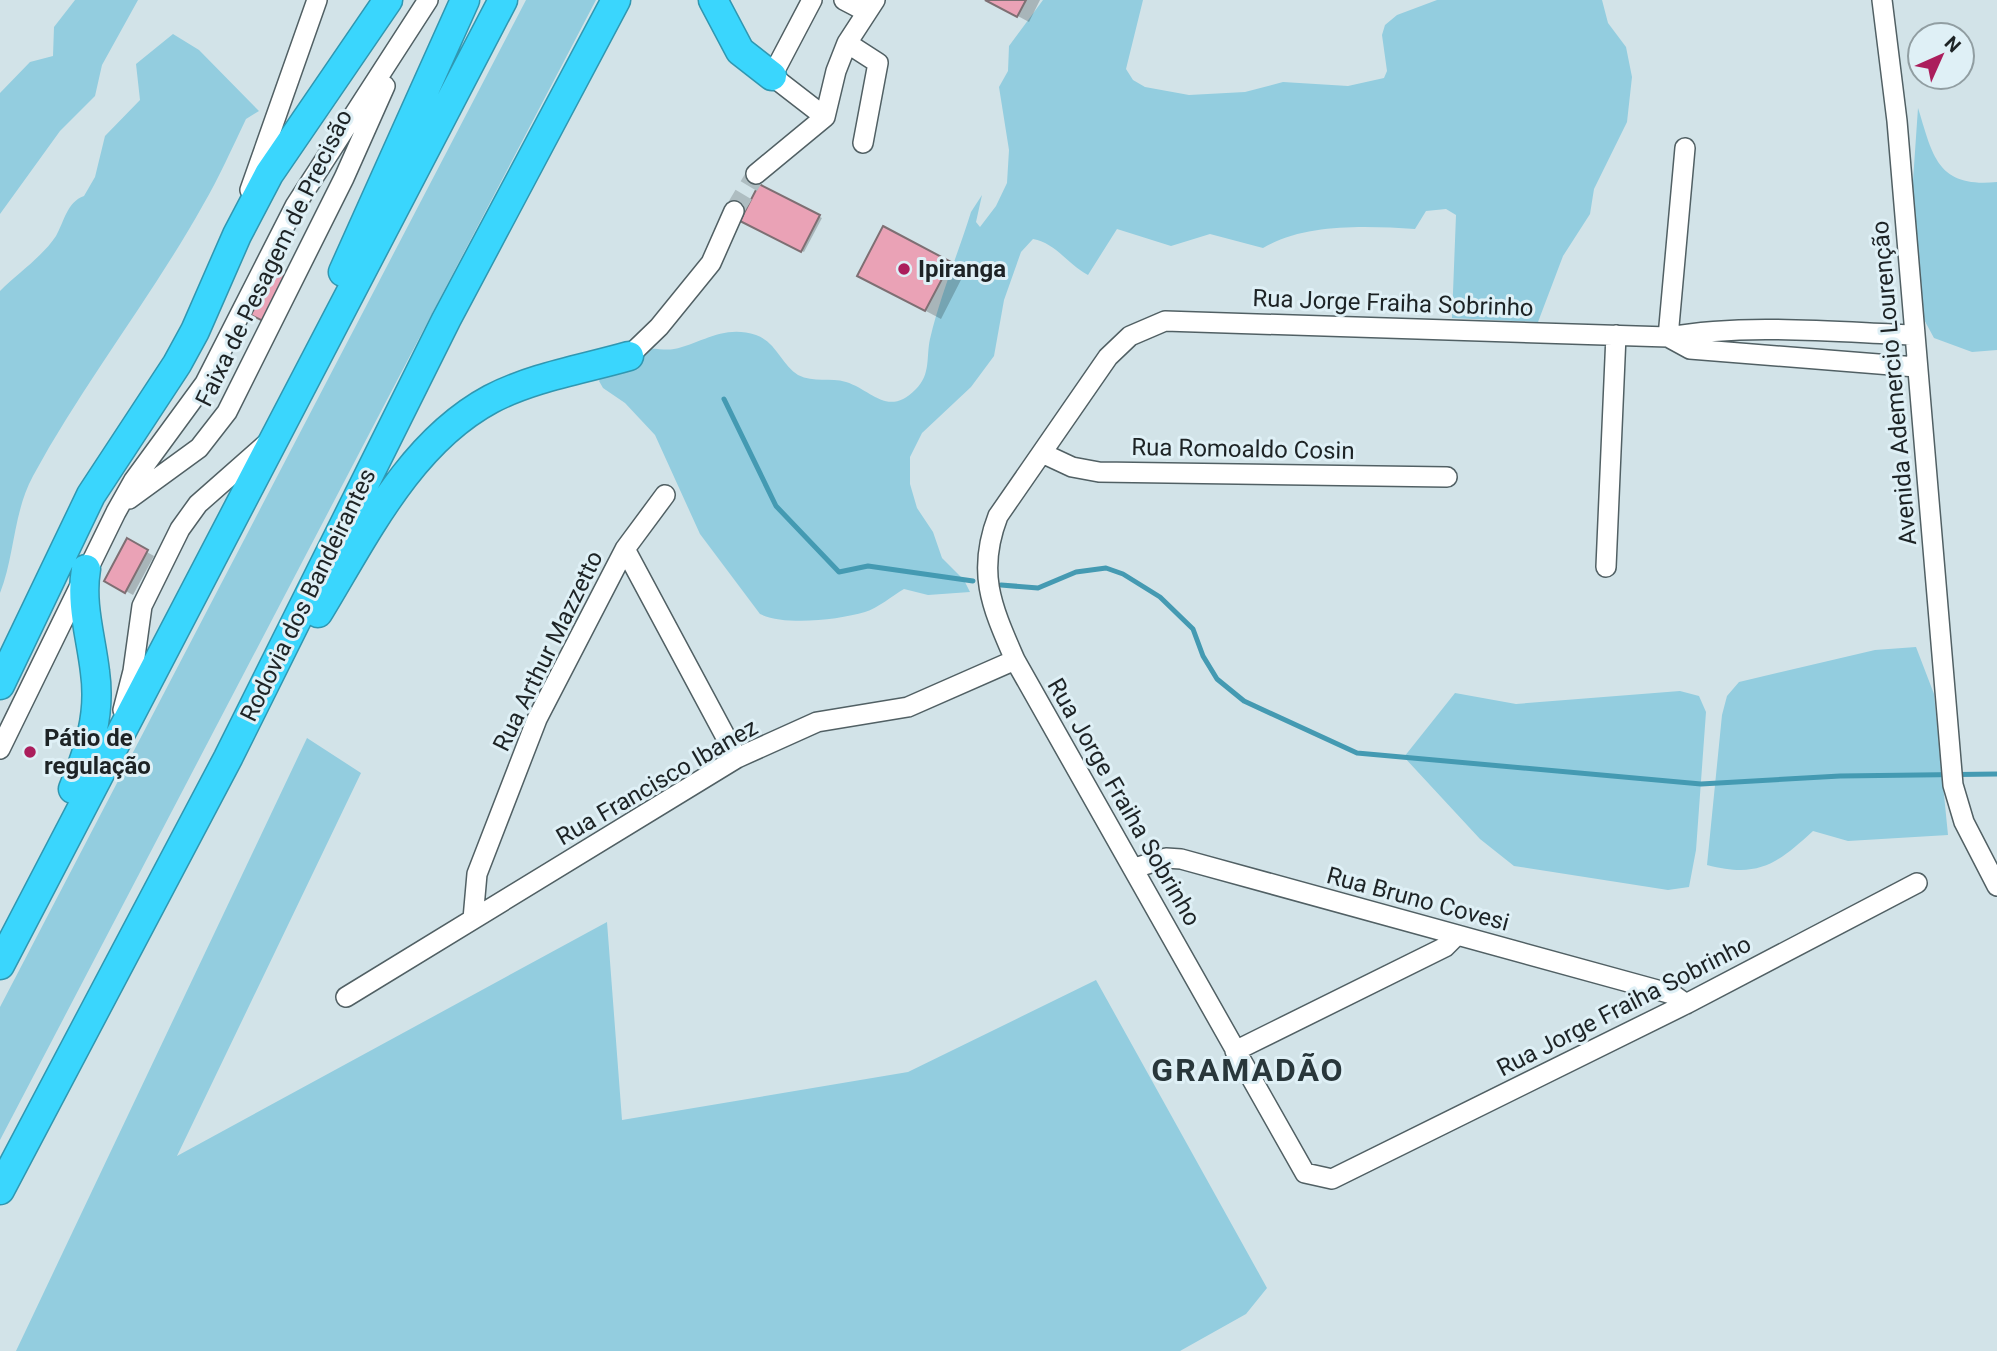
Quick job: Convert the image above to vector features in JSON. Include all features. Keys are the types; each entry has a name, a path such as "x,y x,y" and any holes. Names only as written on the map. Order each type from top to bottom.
{"highway":[{"path":"0,685 91,495 195,331 237,235 285,147 388,0"},
{"path":"277,434 354,245 465,0"},
{"path":"2,961 503,0"},
{"name":"Rodovia dos Bandeirantes","path":"0,1190 228,758 446,320 616,0"},
{"path":"713,0 740,51 772,76"},
{"path":"228,758 389,498 438,438 464,416 493,398 525,385 629,356"},
{"path":"2,961 93,737 97,689 84,604 86,569"}],"street":[{"path":"237,235 261,155 317,0"},
{"path":"411,27 414,0"},
{"name":"Faixa de Pesagem de Precisão","path":"0,749 51,651 86,569 134,480 205,383 295,206 428,0"},
{"path":"813,0 772,76 825,117"},
{"path":"756,174 825,117 836,71 847,43 871,6 845,0"},
{"name":"Avenida Ademercio Lourenção","path":"1882,0 1897,121 1952,785 1964,822 1997,886"},
{"name":"Faixa de Pesagem de Precisão","path":"116,512 146,486 199,448 233,402 344,178 411,27"},
{"path":"847,43 878,63 863,143"},
{"path":"1668,337 1685,148"},
{"path":"629,356 659,327 711,263 734,211"},
{"name":"Rua Jorge Fraiha Sobrinho","path":"1668,337 1165,321 1143,328 1118,345 998,516 987,553 987,581 992,609 1015,660 1135,868 1305,1173 1332,1179 1686,1004 1917,883"},
{"path":"1668,337 1691,333 1783,331 1914,335"},
{"path":"1606,567 1616,335"},
{"path":"1668,337 1690,349 1916,367"},
{"path":"90,792 126,699 142,606 180,529 198,504 277,434"},
{"name":"Rua Romoaldo Cosin","path":"1042,453 1072,467 1099,472 1447,477"},
{"name":"Rua Arthur Mazzetto","path":"473,919 477,874 537,719 625,549 666,495"},
{"path":"625,549 737,758"},
{"name":"Rua Francisco Ibanez","path":"346,997 737,758 817,722 908,706 1015,660"},
{"name":"Rua Bruno Covesi","path":"1135,868 1166,858 1181,859 1672,994 1686,1004"},
{"path":"1235,1051 1445,947 1457,935"}],"shaded area":[{"path":"75,0 138,0 102,65 95,96 60,131 0,214 0,93 30,62 53,56 54,27"},
{"path":"526,0 596,0 0,1140 0,1007"},
{"path":"1043,0 1143,0 1126,69 1133,80 1145,87 1189,95 1245,92 1283,82 1348,86 1384,78 1387,71 1382,35 1385,25 1397,15 1437,0 1602,0 1608,23 1626,47 1632,77 1627,122 1594,189 1590,214 1563,256 1538,322 1452,318 1456,215 1446,209 1426,211 1415,229 1357,227 1317,230 1280,240 1263,248 1210,234 1171,246 1117,229 1088,275 1055,249 1033,239 1021,252 1004,300 994,356 971,387 922,433 910,457 910,484 917,508 933,532 942,558 964,580 970,592 928,595 904,589 870,610 827,619 783,620 760,614 700,534 655,435 625,403 603,388 599,381 618,363 642,350 674,349 723,333 744,332 763,338 792,371 804,377 846,382 888,402 906,397 916,389 926,371 934,323 971,212 982,195 976,222 980,227 996,206 1007,183 1009,150 999,87 1008,71 1009,46"},
{"path":"173,34 199,50 259,111 246,119 183,239 74,407 33,476 26,490 0,593 0,291 51,243 70,208 84,196 95,177 105,136 140,100 136,64"},
{"path":"1918,108 1934,154 1950,174 1961,180 1977,183 1997,182 1997,350 1972,352 1934,338 1915,303 1907,268"},
{"path":"1916,647 1934,694 1948,835 1848,841 1813,831 1788,852 1765,866 1740,870 1707,865 1722,715 1727,696 1739,682 1875,650"},
{"path":"1680,691 1699,696 1706,712 1696,850 1689,887 1668,890 1514,866 1480,839 1404,757 1455,693 1516,704"},
{"path":"307,738 361,773 177,1156 607,922 622,1120 908,1072 1096,980 1267,1288 1246,1314 1180,1351 16,1351"}],"building":[{"path":"985,0 1026,0 1017,17"},
{"path":"759,184 820,215 801,252 740,221"},
{"name":"Ipiranga","path":"883,226 951,262 925,311 857,276"},
{"path":"274,265 290,273 265,322 249,314"},
{"path":"127,538 148,550 125,593 104,581"}],"waterway":[{"path":"724,399 776,506 839,572 868,566 973,581"},
{"path":"1001,585 1038,588 1076,572 1106,568 1123,574 1160,597 1193,629 1203,656 1217,679 1244,701 1357,753 1701,784 1840,776 1997,774"}],"tunnel":[{"path":"734,211 756,174"}],"place":[{"name":"Ipiranga","path":"904,269"},
{"name":"Pátio de regulação","path":"30,752"}],"district":[{"name":"GRAMADÃO","path":"1248,1070"}]}
